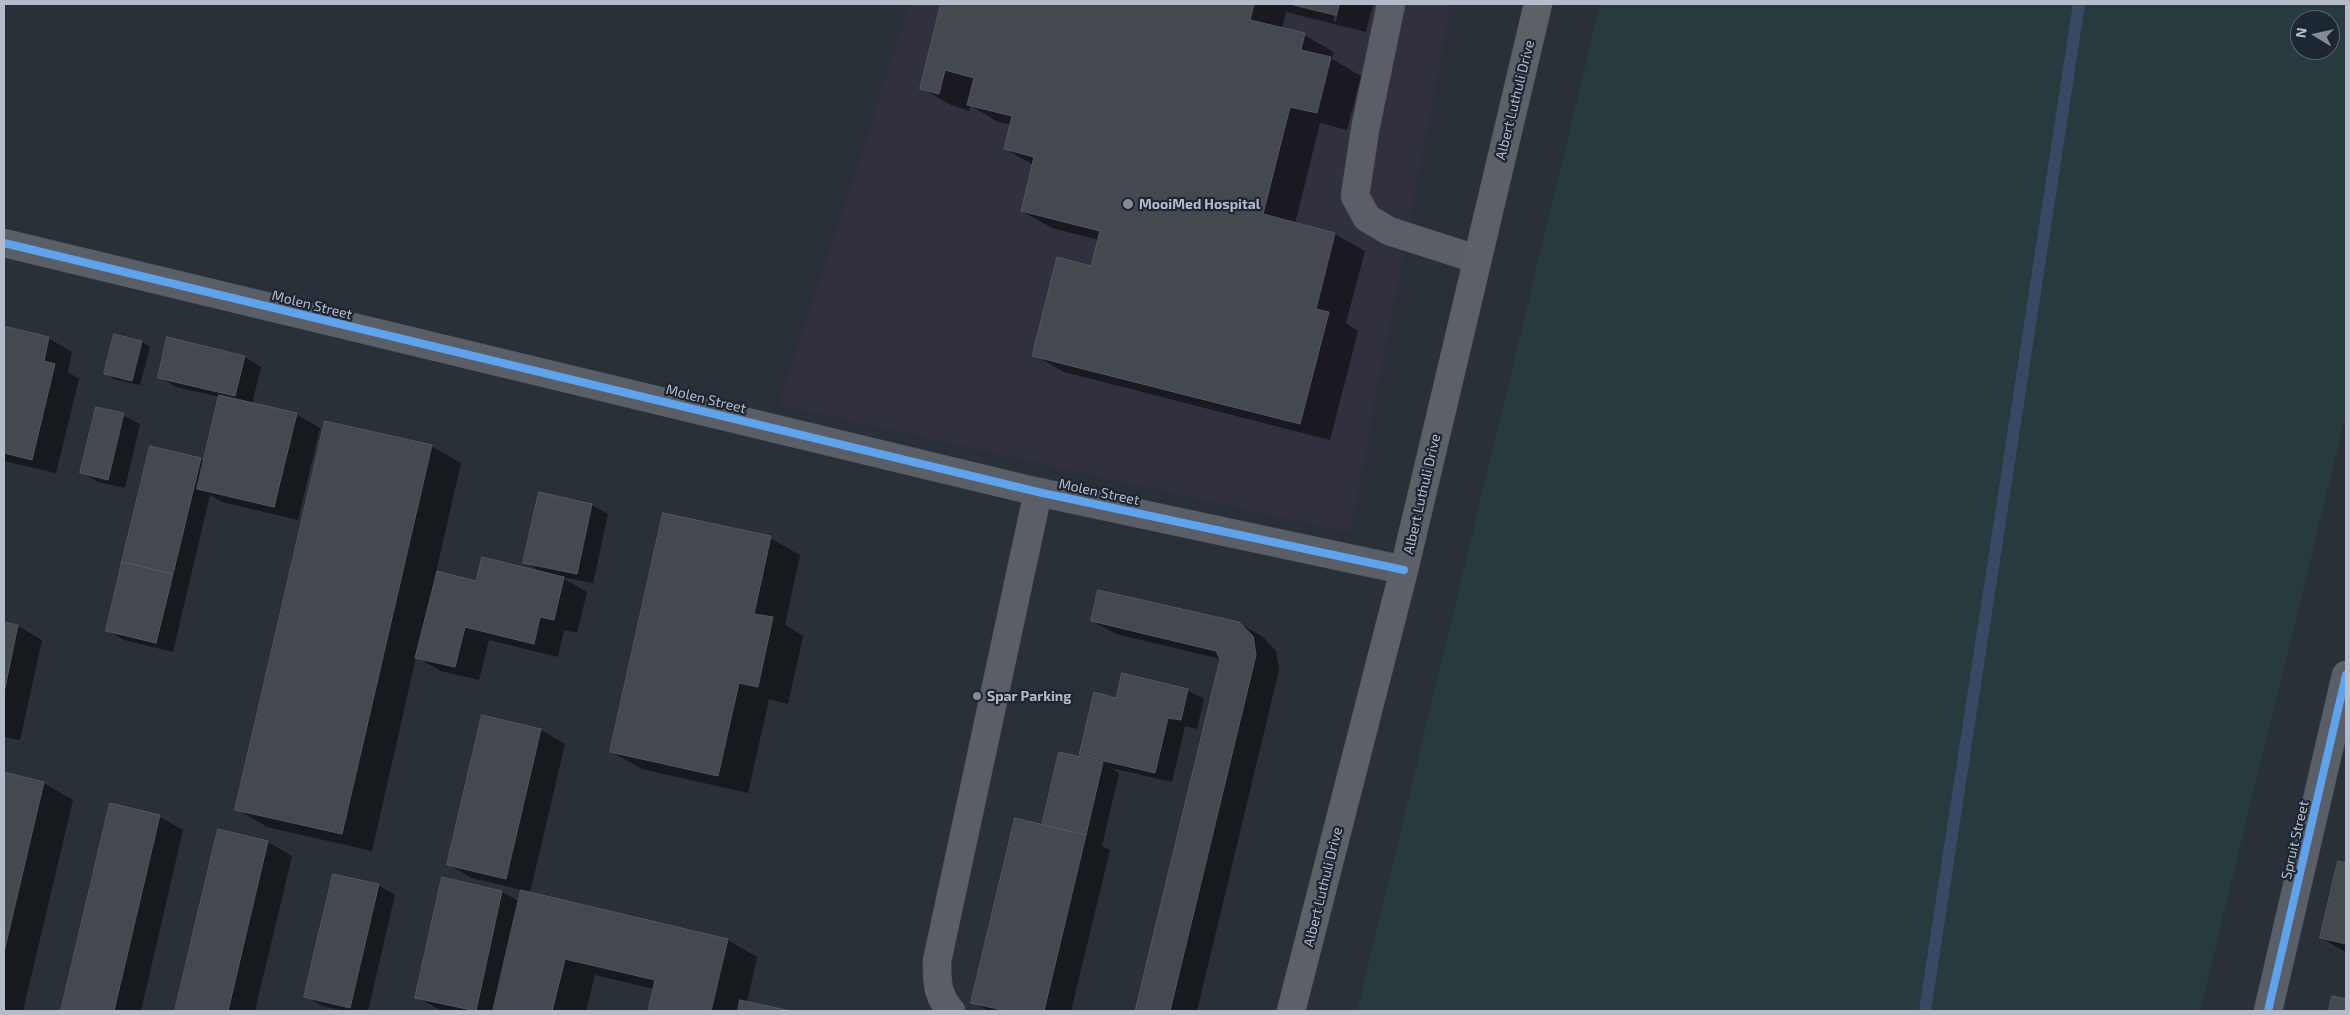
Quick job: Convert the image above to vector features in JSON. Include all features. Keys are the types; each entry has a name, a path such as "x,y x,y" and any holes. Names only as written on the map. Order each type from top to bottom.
{"main road":[{"name":"Albert Luthuli Drive","path":"1291,1011 1404,570 1476,259 1538,4"}],"street":[{"path":"1391,4 1365,130 1355,196 1367,218 1389,230 1476,259"},
{"name":"Molen Street","path":"4,243 1038,492 1404,570"},
{"path":"951,1011 943,1002 937,987 937,961 1038,492"},
{"name":"Spruit Street","path":"2268,1011 2346,675"}],"shaded area":[{"name":"MooiMed Hospital","path":"910,4 1451,4 1350,533 779,405"}],"green space":[{"path":"1600,4 2346,4 2346,415 2200,1011 1357,1011"}],"building":[{"path":"941,4 1254,4 1250,20 1305,33 1301,50 1331,57 1317,113 1290,107 1263,214 1335,233 1316,309 1329,312 1300,424 1032,356 1057,257 1091,266 1100,231 1021,211 1034,157 1004,149 1012,116 967,105 974,78 945,70 939,94 920,89"},
{"path":"1290,4 1339,4 1336,15"},
{"path":"4,326 49,337 44,361 55,364 32,460 4,453"},
{"path":"114,334 142,341 132,381 104,374"},
{"path":"167,337 245,356 235,396 158,378"},
{"path":"219,395 297,413 274,507 197,489"},
{"path":"96,407 124,413 108,480 80,473"},
{"path":"325,421 432,445 342,834 235,810"},
{"path":"150,446 201,458 173,574 122,562"},
{"path":"539,492 592,504 577,574 523,563"},
{"path":"663,513 771,536 754,614 773,617 758,687 739,683 718,776 610,752"},
{"path":"482,557 564,577 554,620 540,617 534,644 465,627 455,667 415,658 437,571 476,581"},
{"path":"122,562 173,574 156,643 106,631"},
{"path":"1098,590 1239,622 1253,636 1256,655 1170,1011 1135,1011 1220,659 1216,651 1091,621"},
{"path":"4,622 18,625 4,693"},
{"path":"1122,673 1188,689 1181,720 1168,718 1155,773 1079,755 1094,692 1116,698"},
{"path":"482,715 541,729 506,879 447,865"},
{"path":"1059,752 1103,762 1086,835 1042,825"},
{"path":"4,772 44,782 4,952"},
{"path":"110,803 160,815 114,1011 61,1011"},
{"path":"1015,818 1086,835 1044,1011 1007,1011 971,1003"},
{"path":"218,829 268,841 228,1011 175,1011"},
{"path":"2338,861 2346,863 2346,944 2320,938"},
{"path":"333,874 379,884 350,1008 304,997"},
{"path":"442,877 502,891 476,1011 415,998"},
{"path":"521,890 728,939 711,1011 648,1011 655,980 565,959 552,1011 493,1011"},
{"path":"2332,996 2346,999 2346,1011 2329,1011"},
{"path":"740,1000 791,1011 738,1011"}],"waterway":[{"path":"1925,1011 2079,4"}],"cycle path":[{"path":"4,243 1038,492 1404,570"},
{"path":"2268,1011 2346,675"}],"place":[{"name":"MooiMed Hospital","path":"1128,204"},
{"name":"Spar Parking","path":"977,696"}]}
